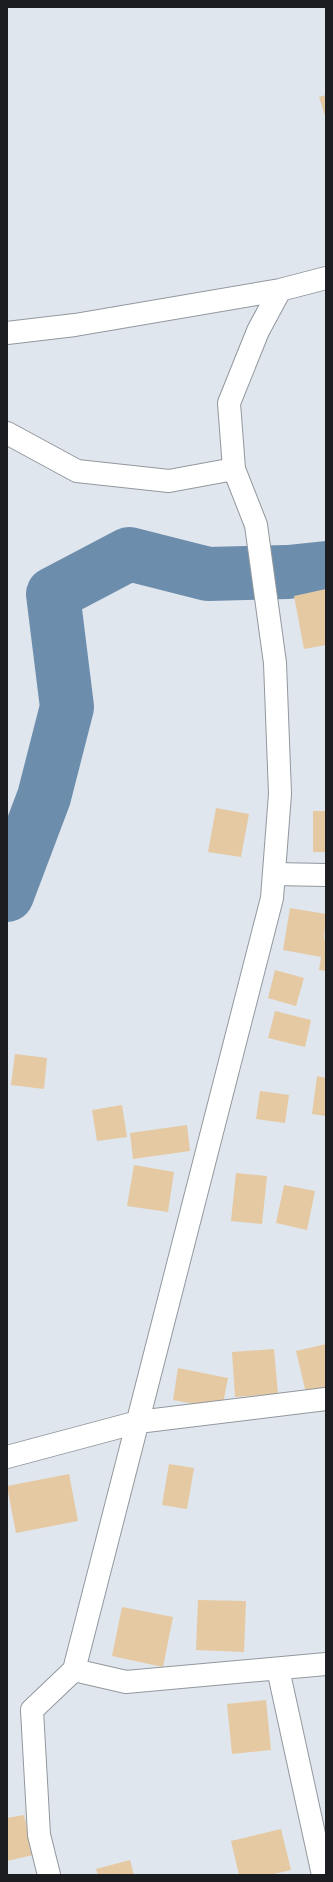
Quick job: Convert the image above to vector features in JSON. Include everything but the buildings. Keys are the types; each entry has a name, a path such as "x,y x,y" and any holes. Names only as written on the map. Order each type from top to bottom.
{"street":[{"path":"7,333 75,325 280,290 326,278"},
{"path":"49,1875 39,1835 32,1710 74,1670 270,905 274,874 280,794 275,663 256,525 234,469 229,403 258,331 280,290"},
{"path":"7,433 77,471 169,481 234,469"},
{"path":"274,874 326,875"},
{"path":"7,1457 138,1422 326,1399"},
{"path":"74,1670 126,1682 326,1664"},
{"path":"278,1669 323,1875"}],"waterway":[{"path":"7,895 44,797 67,707 53,594 129,554 208,574 288,572 326,568"}]}
